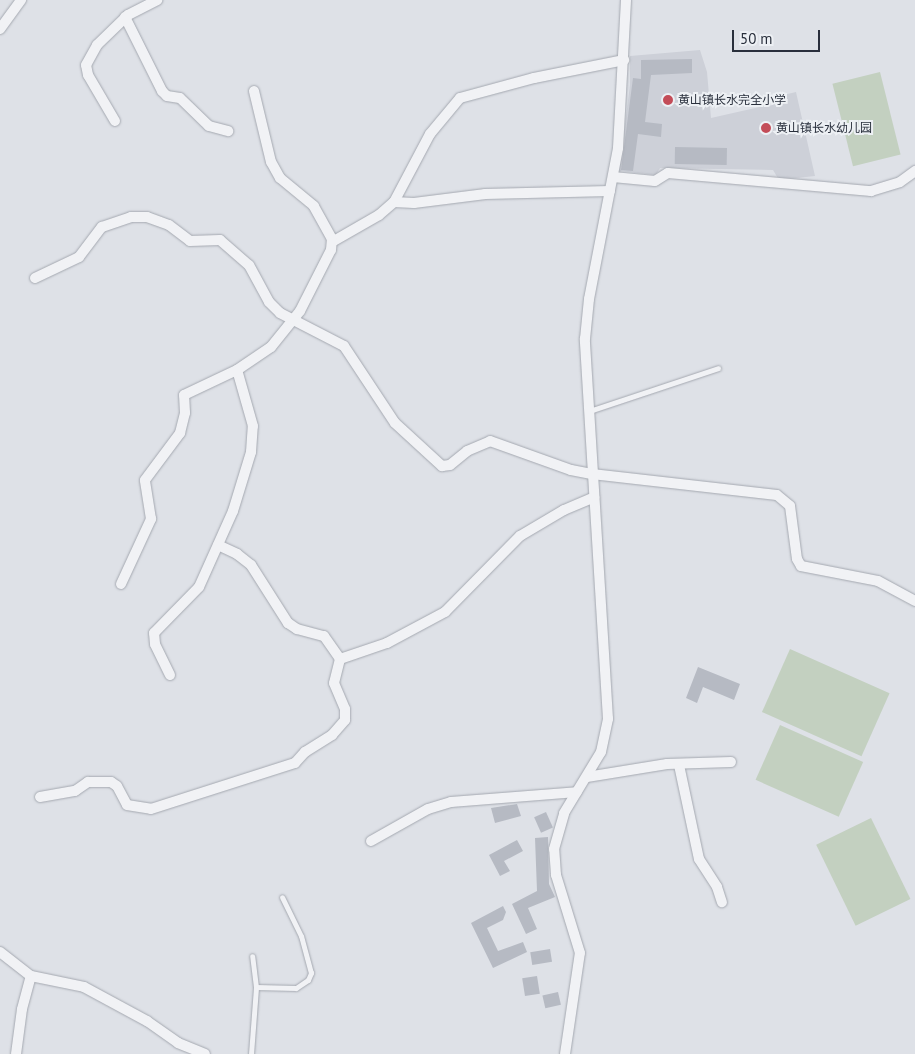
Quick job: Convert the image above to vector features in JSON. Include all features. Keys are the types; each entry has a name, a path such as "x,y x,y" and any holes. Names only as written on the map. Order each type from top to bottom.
{"street":[{"path":"0,29 21,0"},
{"path":"115,121 88,75 86,65 97,45 125,18 157,0"},
{"path":"565,1054 580,953 556,875 554,849 564,813 601,752 609,709 592,474 587,319 610,191 621,113 626,0"},
{"path":"125,18 162,91 167,96 180,98 209,126 228,131"},
{"path":"121,584 151,519 147,476 180,433 185,413 184,395 237,370 271,347 292,322 323,268 332,242 379,215 394,202 430,134 460,98 534,78 624,60"},
{"path":"254,90 273,165 280,178 314,206 332,242"},
{"path":"612,176 655,181 668,173 871,191 900,182 915,171"},
{"path":"394,202 414,203 485,194 610,191"},
{"path":"35,278 82,255 102,227 131,217 147,217 169,225 190,241 208,238 226,243 251,268 269,302 292,322 344,346 395,423 442,466 450,465 467,451 490,441 571,470 592,474 776,494 790,506 796,559 801,566 878,581 915,600"},
{"path":"170,675 154,641 154,633 199,588 234,511 253,438 253,426 237,370"},
{"path":"340,659 387,643 445,612 520,536 564,510 594,497"},
{"path":"40,797 75,791 88,782 111,782 118,786 128,805 150,809 287,767 332,735 345,720 345,708 334,683 340,659 324,636 297,629 288,623 251,565 237,554 218,545"},
{"path":"587,777 679,765 731,762"},
{"path":"679,765 700,859 717,887 722,902"},
{"path":"371,841 428,810 451,802 577,792"},
{"path":"0,952 31,976 84,987 146,1021 178,1043 205,1054"},
{"path":"16,1054 22,1009 31,976"}],"lane":[{"path":"589,411 718,368"},
{"path":"256,987 296,988 308,980 311,973 301,936 282,897"},
{"path":"250,1054 256,987 252,956"}],"shaded area":[{"name":"黄山镇长水完全小学","path":"700,50 707,72 711,118 768,105 767,99 796,92 815,176 779,180 773,170 660,168 656,175 619,171 630,85 630,56"}],"green space":[{"path":"880,72 901,154 853,166 832,84"},
{"path":"790,649 890,693 862,756 762,712"},
{"path":"780,725 863,762 839,817 756,780"},
{"path":"871,818 910,899 856,926 816,845"}],"building":[{"path":"692,59 692,73 651,75 645,122 662,124 661,137 638,134 633,171 621,170 633,78 641,79 641,60"},
{"path":"675,147 727,148 727,165 675,164"},
{"path":"698,667 740,684 734,700 703,687 697,703 686,698"},
{"path":"517,804 521,816 495,823 491,808"},
{"path":"546,812 553,828 541,833 534,817"},
{"path":"548,837 549,884 555,897 528,908 537,929 526,934 512,904 537,891 535,838"},
{"path":"517,840 523,851 504,861 510,871 500,876 489,855"},
{"path":"503,906 506,912 503,920 487,928 498,951 523,942 527,952 493,968 471,923"},
{"path":"550,949 552,962 532,965 530,952"},
{"path":"537,976 540,994 525,996 522,978"},
{"path":"558,992 561,1005 545,1008 542,996"}],"place":[{"name":"黄山镇长水完全小学","path":"668,100"},
{"name":"黄山镇长水幼儿园","path":"766,128"}]}
